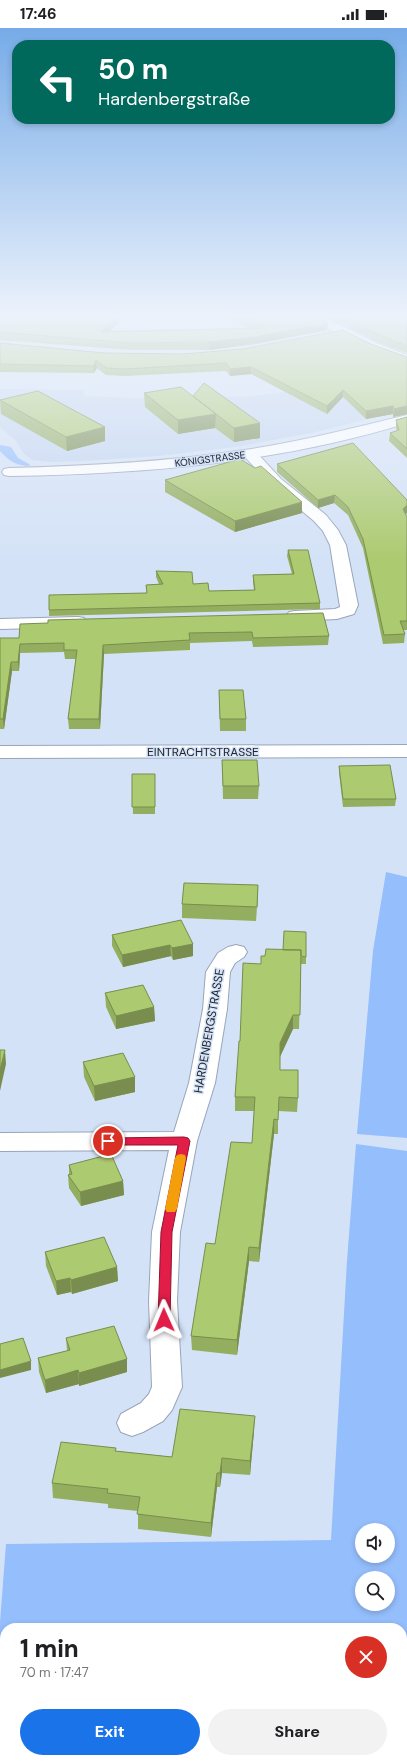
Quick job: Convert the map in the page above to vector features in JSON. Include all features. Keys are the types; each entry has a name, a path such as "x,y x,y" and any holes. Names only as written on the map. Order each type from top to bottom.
{"street":[{"name":"KÖNIGSTRASSE","path":"3,471 133,468 250,454 364,431 407,419"},
{"path":"250,454 276,482 313,512 330,530 338,545 348,598 349,608 343,613 280,617"},
{"path":"0,624 92,621"},
{"name":"EINTRACHTSTRASSE","path":"0,752 407,751"},
{"name":"HARDENBERGSTRASSE","path":"132,1423 152,1412 161,1401 167,1387 163,1301 166,1232 184,1141 202,1083 214,1009 218,972 226,958 236,952"},
{"path":"0,1142 184,1141"}],"shaded area":[{"path":"0,399 355,399 388,414 312,433 235,447 159,456 83,461 49,462 32,460 24,454 16,441 0,427"},
{"path":"0,445 11,447 18,458 30,466 17,464 7,458 0,451"},
{"path":"386,872 407,877 407,1138 357,1134 373,951"},
{"path":"356,1144 407,1151 407,1623 0,1623 6,1544 331,1540 347,1261"}],"building":[{"path":"53,399 105,427 66,437 0,400"},
{"path":"152,399 197,399 216,414 178,420"},
{"path":"197,399 226,399 260,423 234,428"},
{"path":"313,399 334,399 327,406"},
{"path":"353,399 407,399 407,406 394,409 393,406 366,411"},
{"path":"407,417 407,449 390,433 399,430 396,420"},
{"path":"353,443 407,500 407,505 403,509 407,517 407,621 400,621 405,634 384,635 363,539 348,507 335,495 318,500 277,464"},
{"path":"240,459 255,468 261,466 302,502 235,521 165,480"},
{"path":"288,550 308,550 320,603 49,610 49,595 147,593 146,585 163,584 156,571 192,572 193,584 208,583 209,591 255,590 253,575 294,574"},
{"path":"323,613 329,636 253,638 252,632 189,633 190,640 103,645 99,719 68,719 77,650 64,650 64,643 20,644 18,662 11,662 3,719 0,719 0,638 19,638 20,624 48,623 48,620"},
{"path":"219,690 243,690 246,719 220,719"},
{"path":"222,760 257,760 259,786 223,786"},
{"path":"390,765 396,799 343,799 339,766"},
{"path":"132,774 155,774 155,807 132,807"},
{"path":"184,883 258,885 257,907 182,904"},
{"path":"181,920 193,944 172,948 170,945 122,955 112,935"},
{"path":"284,931 306,932 306,957 301,956 301,950 283,950"},
{"path":"266,949 301,950 300,1015 293,1015 280,1043 280,1070 298,1070 298,1098 279,1097 278,1120 274,1119 259,1248 249,1247 237,1340 191,1336 206,1243 215,1244 231,1142 252,1143 255,1097 235,1097 240,1041 243,963 261,964 261,956 265,956"},
{"path":"143,985 154,1007 116,1016 105,993"},
{"path":"0,1050 5,1050 0,1070"},
{"path":"123,1053 135,1077 94,1086 83,1062"},
{"path":"111,1154 123,1181 80,1192 68,1175 72,1174 69,1165"},
{"path":"104,1237 117,1267 71,1280 70,1278 56,1281 45,1252"},
{"path":"114,1326 127,1359 79,1373 78,1370 45,1380 38,1358 70,1350 66,1338"},
{"path":"23,1338 31,1361 0,1370 0,1344"},
{"path":"180,1409 255,1416 250,1461 222,1458 220,1473 217,1473 211,1523 137,1514 140,1497 107,1493 108,1489 52,1483 61,1442 116,1448 115,1451 172,1457"}],"slow traffic":[{"path":"171,1209 181,1158"}],"route":[{"path":"108,1141 184,1141 166,1232 163,1301 164,1320"}]}
